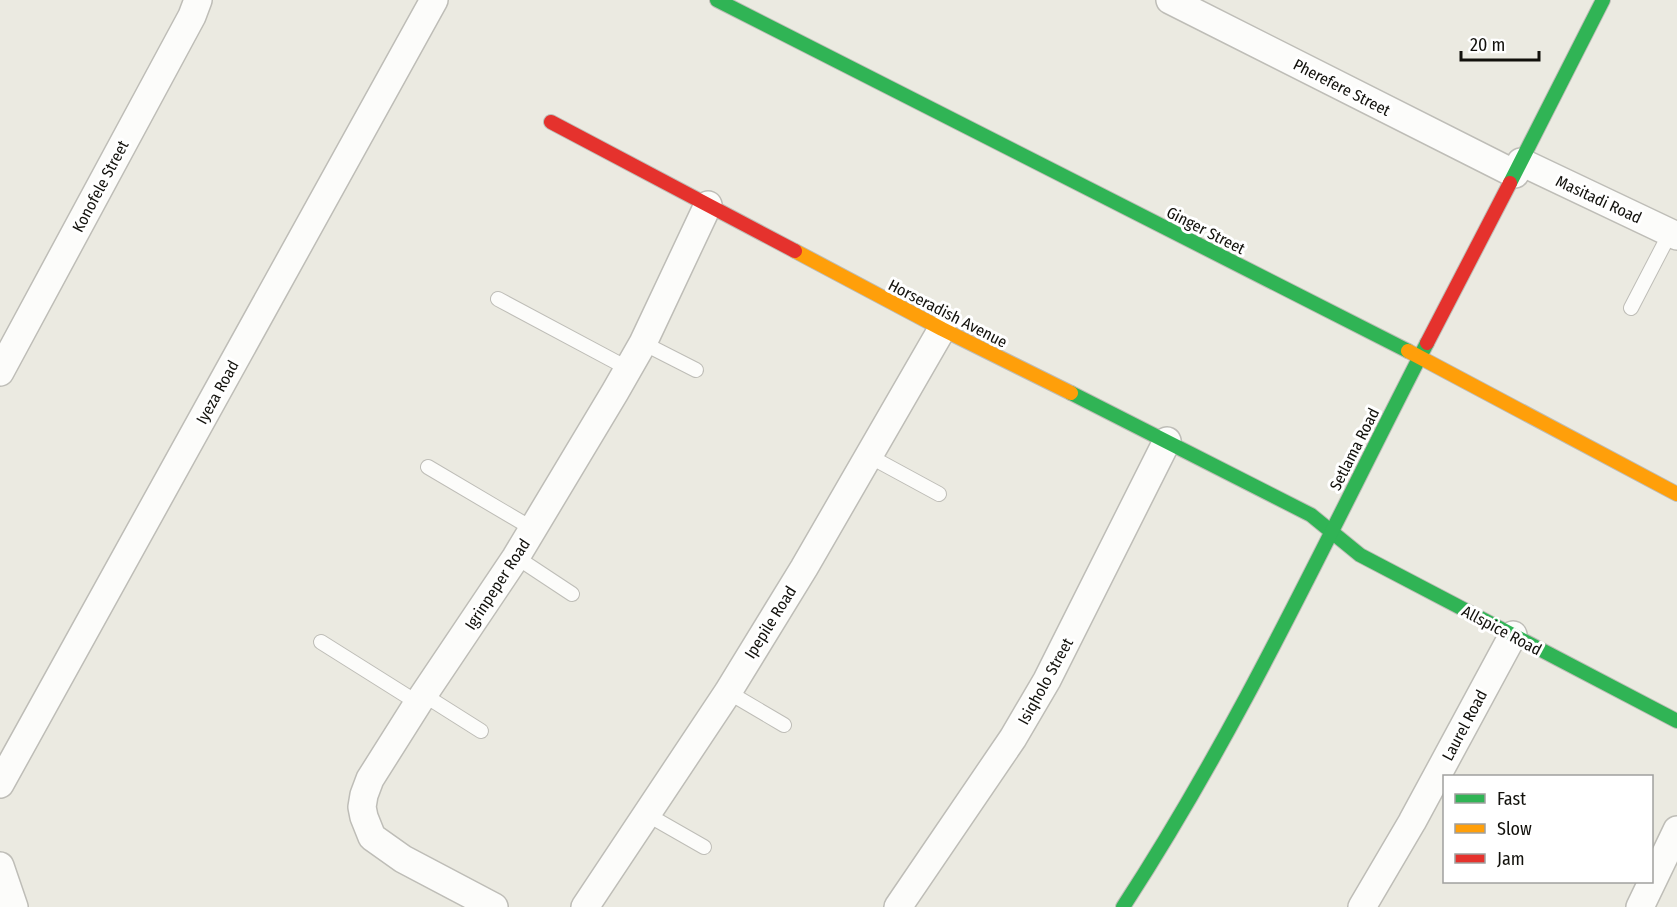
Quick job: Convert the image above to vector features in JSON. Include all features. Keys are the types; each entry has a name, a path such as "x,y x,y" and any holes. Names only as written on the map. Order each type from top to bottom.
{"street":[{"name":"Konofele Street","path":"0,372 192,16 198,0"},
{"name":"Iyeza Road","path":"0,784 434,0"},
{"name":"Ginger Street","path":"717,0 1419,357 1677,494"},
{"name":"Pherefere Street","path":"1170,0 1518,168"},
{"name":"Setlama Road","path":"1123,907 1183,815 1213,763 1603,0"},
{"name":"Horseradish Avenue","path":"550,122 942,329 1311,515 1331,532"},
{"name":"Masitadi Road","path":"1518,168 1673,235"},
{"name":"Igrinpeper Road","path":"494,907 403,859 372,837 367,828 362,807 364,795 370,779 516,557 629,369 644,343 708,205"},
{"name":"Ipepile Road","path":"585,907 728,692 804,568 942,329"},
{"name":"Isiqholo Street","path":"898,907 1013,738 1047,680 1167,441"},
{"name":"Allspice Road","path":"1331,532 1360,555 1677,721"},
{"name":"Laurel Road","path":"1362,907 1412,822 1513,636"},
{"path":"1653,880 1677,830"},
{"path":"0,866 14,907"},
{"path":"1640,907 1652,883"}],"lane":[{"path":"1631,308 1673,235"},
{"path":"498,299 629,369"},
{"path":"644,343 696,370"},
{"path":"869,456 939,494"},
{"path":"428,467 533,529"},
{"path":"516,557 572,594"},
{"path":"321,642 481,731"},
{"path":"728,692 784,725"},
{"path":"648,814 704,847"}],"traffic: fast":[{"path":"717,0 1408,351"},
{"path":"1510,183 1603,0"},
{"path":"1123,907 1166,839 1245,700 1427,343"},
{"path":"1071,393 1311,515 1360,555 1677,721"}],"traffic: slow":[{"path":"795,251 942,329 1071,393"},
{"path":"1408,351 1677,494"}],"traffic: jam":[{"path":"551,122 795,251"},
{"path":"1427,343 1510,183"}]}
